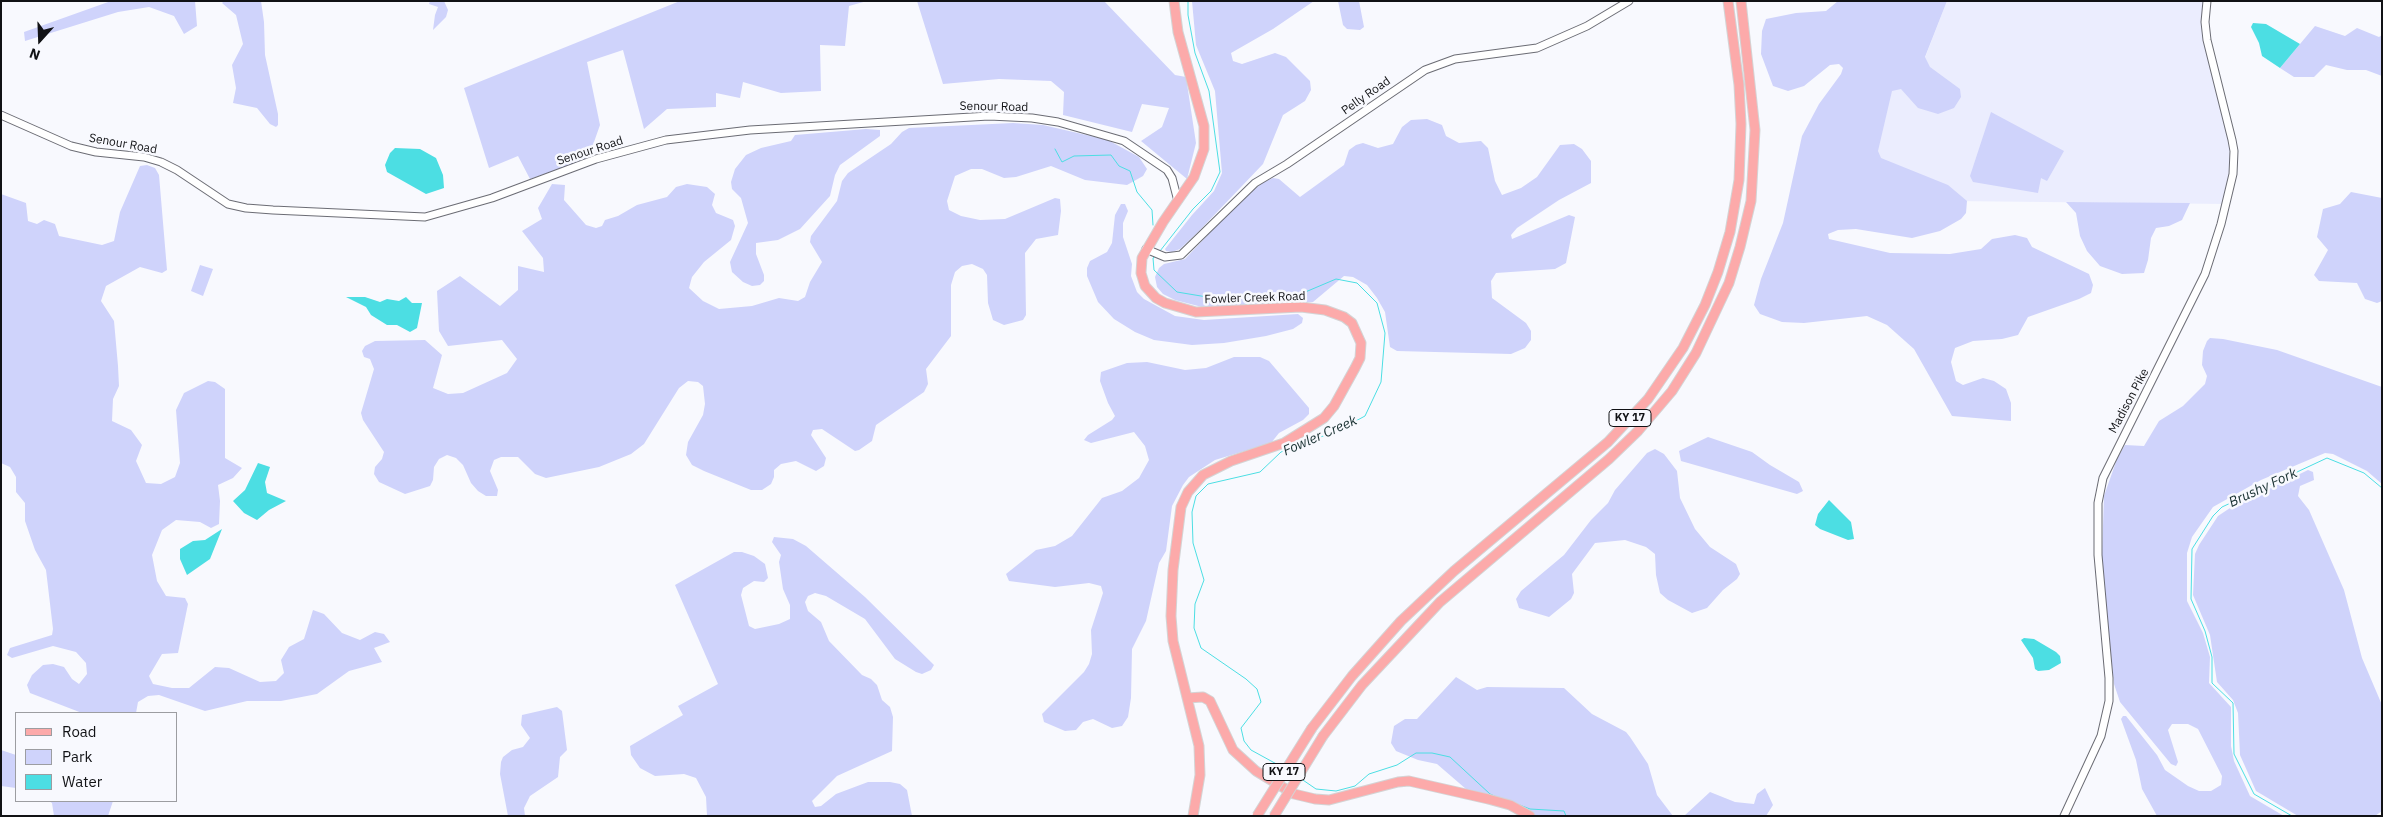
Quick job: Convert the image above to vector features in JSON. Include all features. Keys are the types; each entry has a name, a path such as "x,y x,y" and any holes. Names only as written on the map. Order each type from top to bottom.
{"main road":[{"name":"Fowler Creek Road","path":"1174,1 1178,32 1200,109 1204,137 1203,155 1199,167 1146,249 1141,261 1143,281 1148,289 1165,303 1196,312 1301,307 1325,310 1344,317 1352,324 1361,343 1360,358 1334,406 1324,418 1284,443 1210,471 1199,478 1188,492 1180,516 1173,570 1171,616 1173,641 1200,760 1199,791 1193,816"},
{"name":"KY 17","path":"1258,816 1312,728 1352,676 1401,621 1454,571 1608,442 1648,399 1684,348 1705,305 1720,265 1730,232 1739,180 1741,124 1739,85 1728,1"},
{"name":"KY 17","path":"1274,816 1323,736 1362,685 1440,602 1609,459 1638,431 1672,390 1696,353 1729,282 1751,201 1755,130 1741,1"},
{"path":"1187,698 1200,697 1210,701 1233,750 1256,772 1294,794 1329,800 1398,782 1409,781 1510,805 1530,816"}],"street":[{"name":"Pelly Road","path":"1146,249 1165,257 1181,255 1187,252 1218,217 1255,182 1287,164 1425,70 1455,58 1528,50 1543,46 1603,18 1629,1"},
{"name":"Madison Pike","path":"2064,816 2101,736 2109,702 2109,678 2098,555 2098,503 2103,478 2205,274 2221,224 2233,174 2232,140 2207,40 2205,22 2207,1"},
{"name":"Senour Road","path":"1,115 72,146 96,152 144,157 161,162 177,170 228,204 246,208 273,210 425,217 492,198 596,159 666,140 750,130 989,116 1032,118 1058,122 1124,140 1167,170 1172,178 1178,200"}],"shaded area":[{"path":"1947,1 2207,1 2205,22 2234,151 2226,204 1861,200 1887,83 1916,81"}],"green space":[{"path":"111,1 195,1 197,26 184,34 174,16 149,7 118,12 25,41 24,32"},
{"path":"224,1 261,1 265,55 278,114 278,125 276,127 270,124 257,108 233,103 236,88 232,65 243,44 236,15 222,3"},
{"path":"430,1 444,1 448,10 446,17 433,30 438,7 429,4"},
{"path":"680,1 867,1 849,6 845,46 820,45 821,91 781,93 743,82 740,98 716,93 716,107 667,109 644,129 623,50 587,62 600,125 588,159 530,179 518,156 489,168 464,88"},
{"path":"917,1 1104,1 1175,75 1186,77 1196,143 1187,179 1141,141 1162,127 1169,108 1142,104 1132,132 1063,115 1064,92 1051,81 999,79 943,84"},
{"path":"1192,1 1314,1 1273,29 1231,53 1233,61 1242,64 1275,53 1286,57 1310,81 1311,90 1305,101 1283,115 1263,164 1199,231 1180,249 1172,252 1165,249 1214,191 1222,173 1215,91 1196,45"},
{"path":"1338,1 1359,1 1364,27 1360,30 1347,29 1343,25"},
{"path":"1838,1 1947,1 1925,57 1930,67 1960,89 1961,97 1954,108 1938,114 1918,108 1901,89 1892,91 1878,151 1881,158 1948,185 1967,201 1966,213 1961,219 1940,231 1912,238 1856,229 1838,230 1828,234 1829,239 1890,253 1950,254 1981,249 1992,239 2015,235 2027,238 2032,247 2089,274 2093,285 2091,293 2028,317 2018,335 2002,339 1973,341 1955,348 1951,362 1956,381 1963,385 1983,378 1994,381 2006,389 2011,403 2011,421 1952,416 1914,349 1887,325 1867,316 1804,323 1782,322 1760,314 1754,305 1761,279 1783,223 1802,136 1819,104 1841,74 1843,68 1839,64 1830,65 1804,86 1788,91 1773,86 1761,54 1762,31 1766,19 1796,13 1826,11"},
{"path":"2315,26 2345,36 2357,28 2379,37 2382,35 2382,76 2366,70 2347,70 2326,65 2314,77 2294,77 2280,68"},
{"path":"1991,112 2064,151 2047,181 2041,178 2038,193 1973,182 1970,176"},
{"path":"1427,119 1442,125 1446,136 1459,143 1481,141 1488,148 1495,181 1502,195 1521,188 1537,177 1560,145 1574,144 1582,149 1591,161 1591,183 1559,200 1517,228 1511,235 1512,239 1569,215 1575,217 1566,263 1555,269 1496,273 1491,281 1492,298 1526,323 1531,331 1531,340 1525,348 1511,354 1397,351 1390,347 1385,312 1377,298 1367,285 1353,277 1344,276 1313,302 1202,307 1175,300 1163,294 1157,287 1155,277 1159,268 1164,264 1185,259 1240,201 1262,183 1273,178 1279,179 1300,197 1344,165 1349,150 1356,145 1363,143 1378,148 1393,144 1402,127 1411,120"},
{"path":"1013,123 1043,125 1108,140 1139,157 1147,169 1143,176 1127,185 1085,180 1051,166 1016,177 1004,178 982,169 971,169 955,176 947,201 949,210 961,216 980,220 1005,219 1055,198 1060,199 1061,211 1058,235 1036,239 1025,253 1026,315 1023,320 1004,325 993,320 988,303 987,275 983,269 972,264 962,266 955,272 951,285 951,336 926,369 928,384 924,392 876,425 872,441 859,450 855,451 822,429 813,430 811,435 826,458 824,466 816,471 796,461 781,464 774,470 771,484 762,490 751,490 692,465 686,455 688,442 703,415 705,404 703,386 698,382 688,381 679,388 644,444 631,454 599,467 546,478 535,474 518,457 501,457 494,460 490,471 498,490 497,496 486,496 478,491 471,483 463,465 456,458 447,455 439,459 434,467 433,480 430,486 405,494 379,482 374,474 375,467 382,459 384,452 363,420 361,413 374,369 370,359 364,357 362,351 365,346 375,341 425,340 442,355 433,388 448,394 463,393 507,373 517,359 502,340 448,346 439,331 437,291 460,276 500,306 518,290 518,266 544,272 543,258 522,231 542,219 538,208 552,184 565,185 564,200 586,225 596,228 602,226 605,220 618,216 637,205 667,197 676,187 687,184 707,187 715,194 712,205 716,213 733,220 735,226 731,240 704,262 692,277 689,288 703,301 719,309 752,306 779,298 798,301 805,297 810,282 822,262 810,242 811,236 837,201 842,181 848,173 891,144 902,132 909,128"},
{"path":"866,129 880,130 880,136 840,165 835,175 830,196 800,229 778,240 756,243 756,254 764,275 764,281 760,285 752,286 743,282 732,272 730,262 748,223 741,198 732,189 731,182 735,169 746,155 761,148 791,141 795,135"},
{"path":"147,165 155,168 159,175 167,270 162,273 140,267 106,286 101,301 114,321 119,386 113,399 112,421 131,430 142,445 136,461 146,483 161,484 175,477 180,463 176,410 184,393 208,381 215,382 225,389 225,458 242,468 233,478 218,485 220,501 219,524 211,528 200,522 176,520 162,530 152,555 157,581 166,596 185,598 188,604 178,653 162,654 149,676 153,684 172,688 189,688 215,667 229,668 260,682 276,681 284,673 281,660 289,647 304,639 313,610 324,614 342,633 360,640 375,632 384,634 390,642 374,648 382,662 349,671 317,694 281,701 247,701 205,711 159,695 148,696 138,702 136,712 79,712 30,693 27,685 32,675 43,665 53,664 64,667 72,679 79,684 87,674 86,663 76,652 53,646 12,658 7,655 10,648 52,635 53,629 46,570 35,550 25,521 25,503 16,492 16,477 10,467 1,463 1,194 26,203 28,221 37,224 44,220 55,224 59,236 102,245 114,241 120,212 140,166"},
{"path":"2351,192 2382,198 2382,301 2377,303 2365,299 2357,283 2319,281 2314,275 2328,250 2317,237 2323,209 2340,204"},
{"path":"2066,202 2190,203 2182,220 2169,226 2156,228 2151,238 2144,273 2122,274 2100,266 2087,251 2080,236 2076,213"},
{"path":"1121,204 1125,204 1128,211 1123,223 1123,237 1132,264 1131,276 1137,292 1144,299 1175,316 1204,320 1298,314 1303,318 1302,323 1293,329 1266,336 1224,343 1192,345 1154,340 1135,332 1114,319 1098,302 1087,276 1087,268 1090,261 1107,252 1112,243 1115,215"},
{"path":"200,265 213,269 203,296 191,291"},
{"path":"2210,338 2277,350 2382,387 2382,484 2367,471 2333,454 2325,453 2261,480 2213,507 2192,537 2187,553 2187,601 2203,633 2210,657 2209,683 2231,707 2231,746 2234,761 2250,796 2284,816 2157,816 2142,789 2136,760 2121,719 2123,716 2126,716 2157,755 2165,770 2188,786 2199,791 2211,791 2221,785 2222,776 2198,729 2188,724 2172,724 2168,730 2178,762 2176,766 2171,764 2120,702 2114,684 2102,556 2104,496 2117,459 2125,445 2144,446 2159,421 2183,406 2205,384 2207,376 2202,365 2203,351"},
{"path":"1234,357 1260,357 1269,361 1309,408 1309,414 1303,420 1279,433 1271,443 1215,460 1189,477 1183,485 1172,506 1166,551 1159,563 1146,621 1132,649 1131,698 1128,717 1122,726 1112,728 1093,719 1083,722 1076,730 1065,731 1044,722 1042,714 1084,672 1089,664 1092,654 1091,630 1103,593 1101,586 1089,583 1055,587 1009,581 1006,574 1036,550 1055,546 1072,536 1102,498 1122,491 1139,478 1149,460 1145,446 1134,432 1091,443 1084,440 1088,435 1112,420 1115,416 1100,381 1101,372 1127,363 1147,362 1185,370 1206,368"},
{"path":"1708,437 1752,452 1799,482 1803,491 1797,494 1681,461 1679,451"},
{"path":"1655,449 1664,454 1677,471 1680,498 1695,529 1710,547 1736,564 1740,574 1737,579 1723,590 1707,608 1692,613 1668,600 1660,593 1656,575 1655,554 1646,547 1625,540 1595,543 1572,574 1574,593 1571,599 1549,617 1519,608 1516,599 1521,591 1564,555 1591,520 1608,503 1615,490 1647,453"},
{"path":"2308,470 2313,472 2314,480 2300,486 2298,496 2309,510 2344,590 2362,658 2382,705 2382,811 2375,816 2298,816 2256,791 2240,755 2238,713 2233,700 2217,682 2210,635 2193,595 2195,554 2218,516 2230,508"},
{"path":"774,537 793,539 806,546 865,597 934,665 931,670 922,674 916,672 895,659 865,619 826,596 815,593 808,596 805,602 808,611 821,622 829,641 862,675 871,679 877,685 882,700 890,707 893,717 892,751 837,776 812,801 815,807 821,806 836,794 868,782 890,782 900,784 907,790 912,816 707,816 706,797 696,778 684,774 655,776 640,768 631,755 630,746 683,715 678,706 718,684 675,585 734,552 742,552 754,556 765,564 768,578 764,582 754,581 743,588 741,595 749,626 755,629 779,624 790,619 790,605 783,589 779,562 781,555 772,542"},
{"path":"1456,677 1477,690 1487,687 1564,688 1592,714 1626,732 1648,764 1657,795 1673,816 1536,816 1504,801 1466,789 1437,764 1418,760 1396,751 1391,743 1394,726 1405,719 1417,719"},
{"path":"557,707 562,711 567,750 560,757 558,777 530,796 524,808 525,816 508,816 500,774 503,757 512,750 523,747 530,738 521,725 522,715"},
{"path":"1,750 15,755 15,788 1,786"},
{"path":"1765,788 1773,805 1766,816 1684,816 1710,792 1735,802 1754,804 1757,794"},
{"path":"50,802 113,802 108,816 54,816"}],"water":[{"path":"2253,23 2266,24 2300,44 2280,68 2262,56 2259,43 2251,27"},
{"path":"395,148 420,149 436,158 443,175 444,188 426,194 387,172 385,165 390,153"},
{"path":"346,297 365,297 380,302 387,299 399,301 406,297 412,303 422,303 417,328 410,332 397,325 387,325 371,315 366,307"},
{"path":"258,463 270,467 265,482 267,493 286,501 269,510 257,520 244,513 233,501 245,490"},
{"path":"1829,500 1851,522 1854,539 1848,540 1820,529 1815,525 1818,514"},
{"path":"222,529 210,559 187,575 180,559 180,549 193,541 205,540"},
{"path":"2024,638 2034,639 2056,652 2060,656 2061,663 2049,670 2038,671 2035,669 2033,658 2021,640"}],"waterway":[{"name":"Fowler Creek","path":"1160,251 1193,209 1211,191 1220,172 1209,91 1195,53 1188,15 1188,1"},
{"path":"1055,149 1062,162 1074,156 1111,155 1119,166 1130,171 1137,192 1152,210 1153,225"},
{"name":"Fowler Creek","path":"1156,256 1153,258 1154,270 1177,292 1207,297 1252,297 1303,293 1336,279 1357,283 1377,303 1385,333 1381,382 1365,416 1339,430 1281,452 1260,472 1208,484 1196,496 1192,512 1193,543 1204,580 1195,604 1194,628 1201,648 1246,679 1257,689 1261,702 1241,728 1244,741 1251,750 1282,767"},
{"name":"Brushy Fork","path":"2292,816 2254,794 2234,754 2233,703 2212,683 2212,657 2205,631 2191,599 2192,549 2213,516 2222,507 2327,458 2364,473 2382,488"},
{"name":"Fowler Creek","path":"1300,778 1316,789 1336,791 1355,786 1369,774 1397,765 1416,753 1432,753 1450,757 1490,794 1499,798"},
{"name":"Fowler Creek","path":"1517,804 1530,809 1564,811 1566,816"}]}
